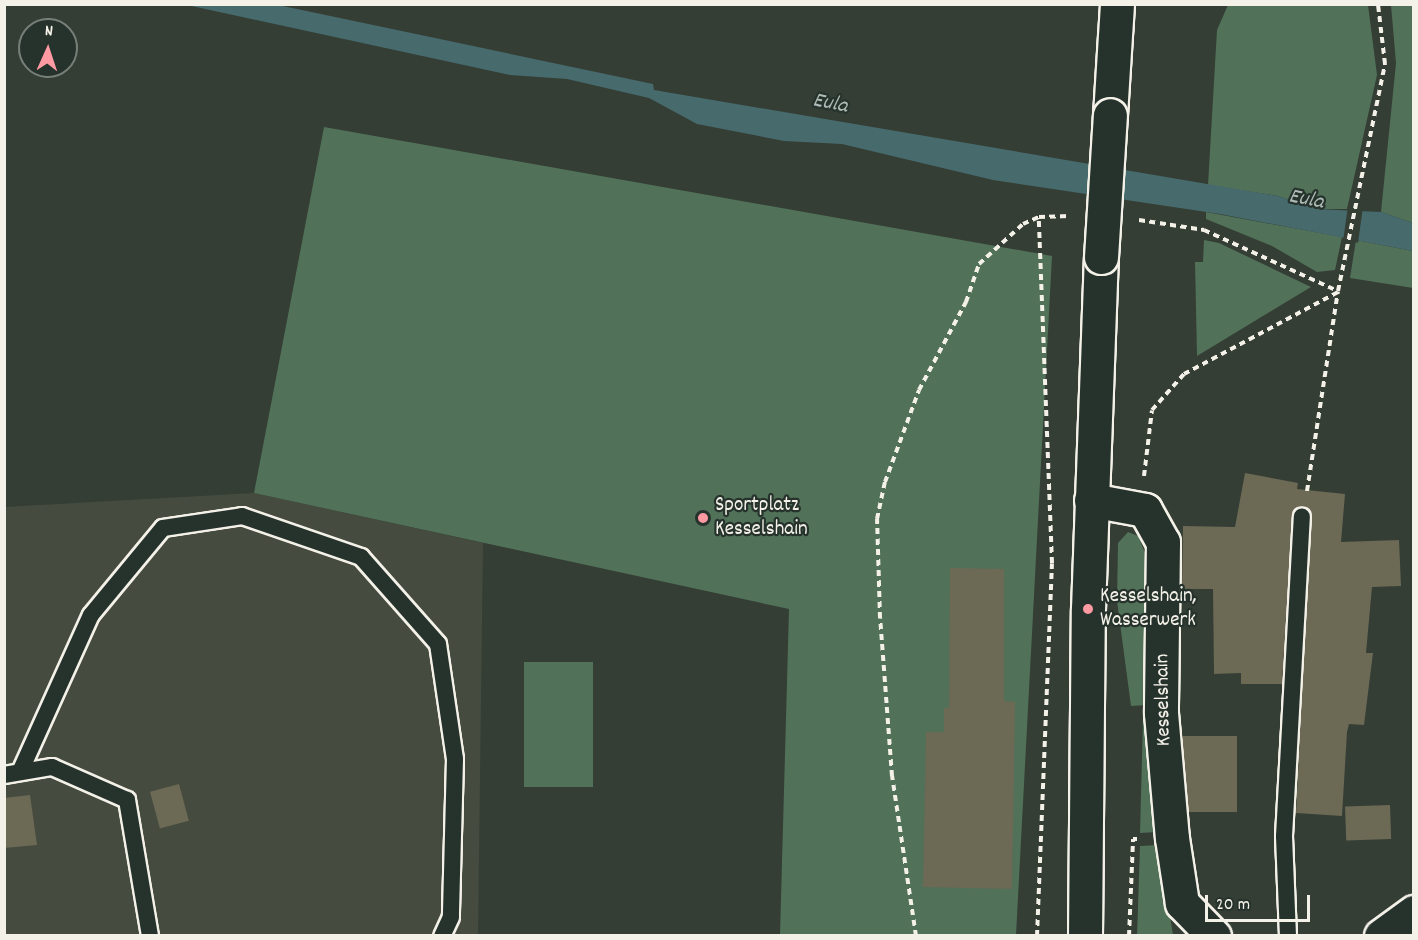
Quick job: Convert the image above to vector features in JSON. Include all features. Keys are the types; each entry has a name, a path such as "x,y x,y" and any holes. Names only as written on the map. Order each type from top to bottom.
{"main road":[{"path":"1085,936 1090,500 1101,257 1117,4"},
{"path":"1090,500 1144,510"},
{"name":"Kesselshain","path":"1144,510 1163,542 1161,712 1182,903 1214,936"},
{"path":"1381,936 1413,912"}],"lane":[{"path":"12,773 91,615 163,528 242,516 362,557 438,644 455,759 451,917 442,936"},
{"path":"1288,936 1284,836 1302,517"},
{"path":"12,773 52,767 127,800 150,936"}],"path":[{"path":"1302,517 1338,291 1385,64 1378,4"},
{"path":"916,936 892,776 877,519 919,390 966,302 979,264 1039,217 1075,216"},
{"path":"1036,936 1052,563 1039,217"},
{"path":"1139,220 1204,230 1338,291"},
{"path":"1144,510 1144,458 1152,410 1184,374 1338,291"},
{"path":"1129,936 1133,839"}],"shaded area":[{"path":"254,493 483,543 478,935 5,936 5,507"}],"green space":[{"path":"1228,5 1368,5 1377,75 1347,209 1316,209 1278,196 1208,185 1217,30"},
{"path":"1391,5 1413,5 1413,223 1381,212 1396,63"},
{"name":"Sportplatz Kesselshain","path":"324,127 1052,256 1016,935 780,935 789,609 254,493"},
{"path":"1206,212 1342,237 1335,270 1317,272 1272,246 1206,219"},
{"path":"1204,240 1219,243 1311,287 1197,356 1195,262 1203,262"},
{"path":"1356,240 1413,251 1413,288 1350,278"},
{"path":"1128,532 1138,536 1148,560 1147,705 1131,706 1117,601 1118,543"},
{"path":"524,662 593,662 593,787 524,787"},
{"path":"1143,719 1148,719 1157,832 1140,833"},
{"path":"1159,845 1173,935 1137,936 1140,846"}],"water":[{"path":"187,5 278,5 653,84 654,90 1278,196 1316,209 1381,212 1413,223 1413,251 1220,214 993,180 842,144 784,141 697,124 649,98 567,79 510,75"}],"pier":[{"path":"1348,206 1363,208 1358,243 1343,241"}],"building":[{"path":"1245,473 1298,483 1297,489 1345,494 1341,542 1399,540 1401,586 1372,587 1366,653 1373,653 1364,725 1349,724 1347,732 1342,816 1296,813 1311,512 1298,507 1292,516 1282,684 1241,684 1241,673 1214,674 1213,589 1182,589 1183,526 1235,527"},
{"path":"950,568 1004,569 1004,701 1015,702 1012,889 923,887 926,732 944,732 944,708 949,708"},
{"path":"1183,736 1237,736 1237,812 1183,812"},
{"path":"179,784 189,821 160,828 150,792"},
{"path":"30,795 37,845 4,848 4,798"},
{"path":"1390,805 1391,839 1346,841 1345,807"}],"place":[{"name":"Sportplatz Kesselshain","path":"703,518"},
{"name":"Kesselshain, Wasserwerk","path":"1088,609"}],"water label":[{"name":"Eula","path":"830,104"},
{"name":"Eula","path":"1306,200"}]}
